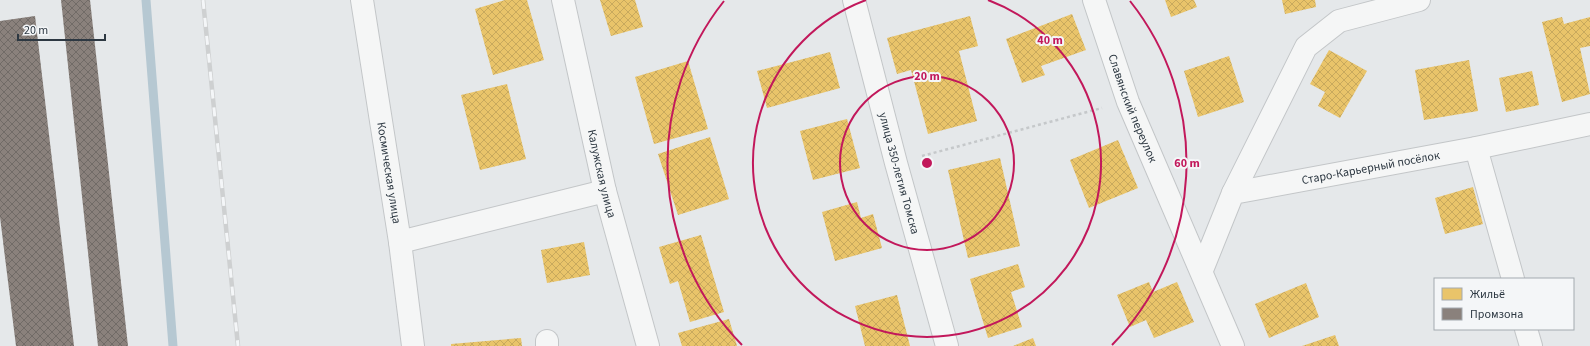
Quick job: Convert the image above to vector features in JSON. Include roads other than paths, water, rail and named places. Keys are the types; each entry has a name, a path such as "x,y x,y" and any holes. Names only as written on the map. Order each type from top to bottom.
{"street":[{"name":"Космическая улица","path":"362,0 400,242 413,346"},
{"name":"Калужская улица","path":"563,0 605,190 648,346"},
{"name":"улица 350-летия Томска","path":"854,0 896,163 948,346"},
{"name":"Славянский переулок","path":"1094,0 1128,102 1202,270 1233,346"},
{"path":"1202,270 1233,193 1306,47 1339,21 1419,0"},
{"name":"Старо-Карьерный посёлок","path":"1233,193 1476,148 1590,124"},
{"path":"1476,148 1513,278"},
{"path":"400,242 605,190"},
{"path":"1526,330 1531,346"}],"waterway":[{"path":"146,0 173,346"}],"railway":[{"path":"203,0 238,346"}]}
